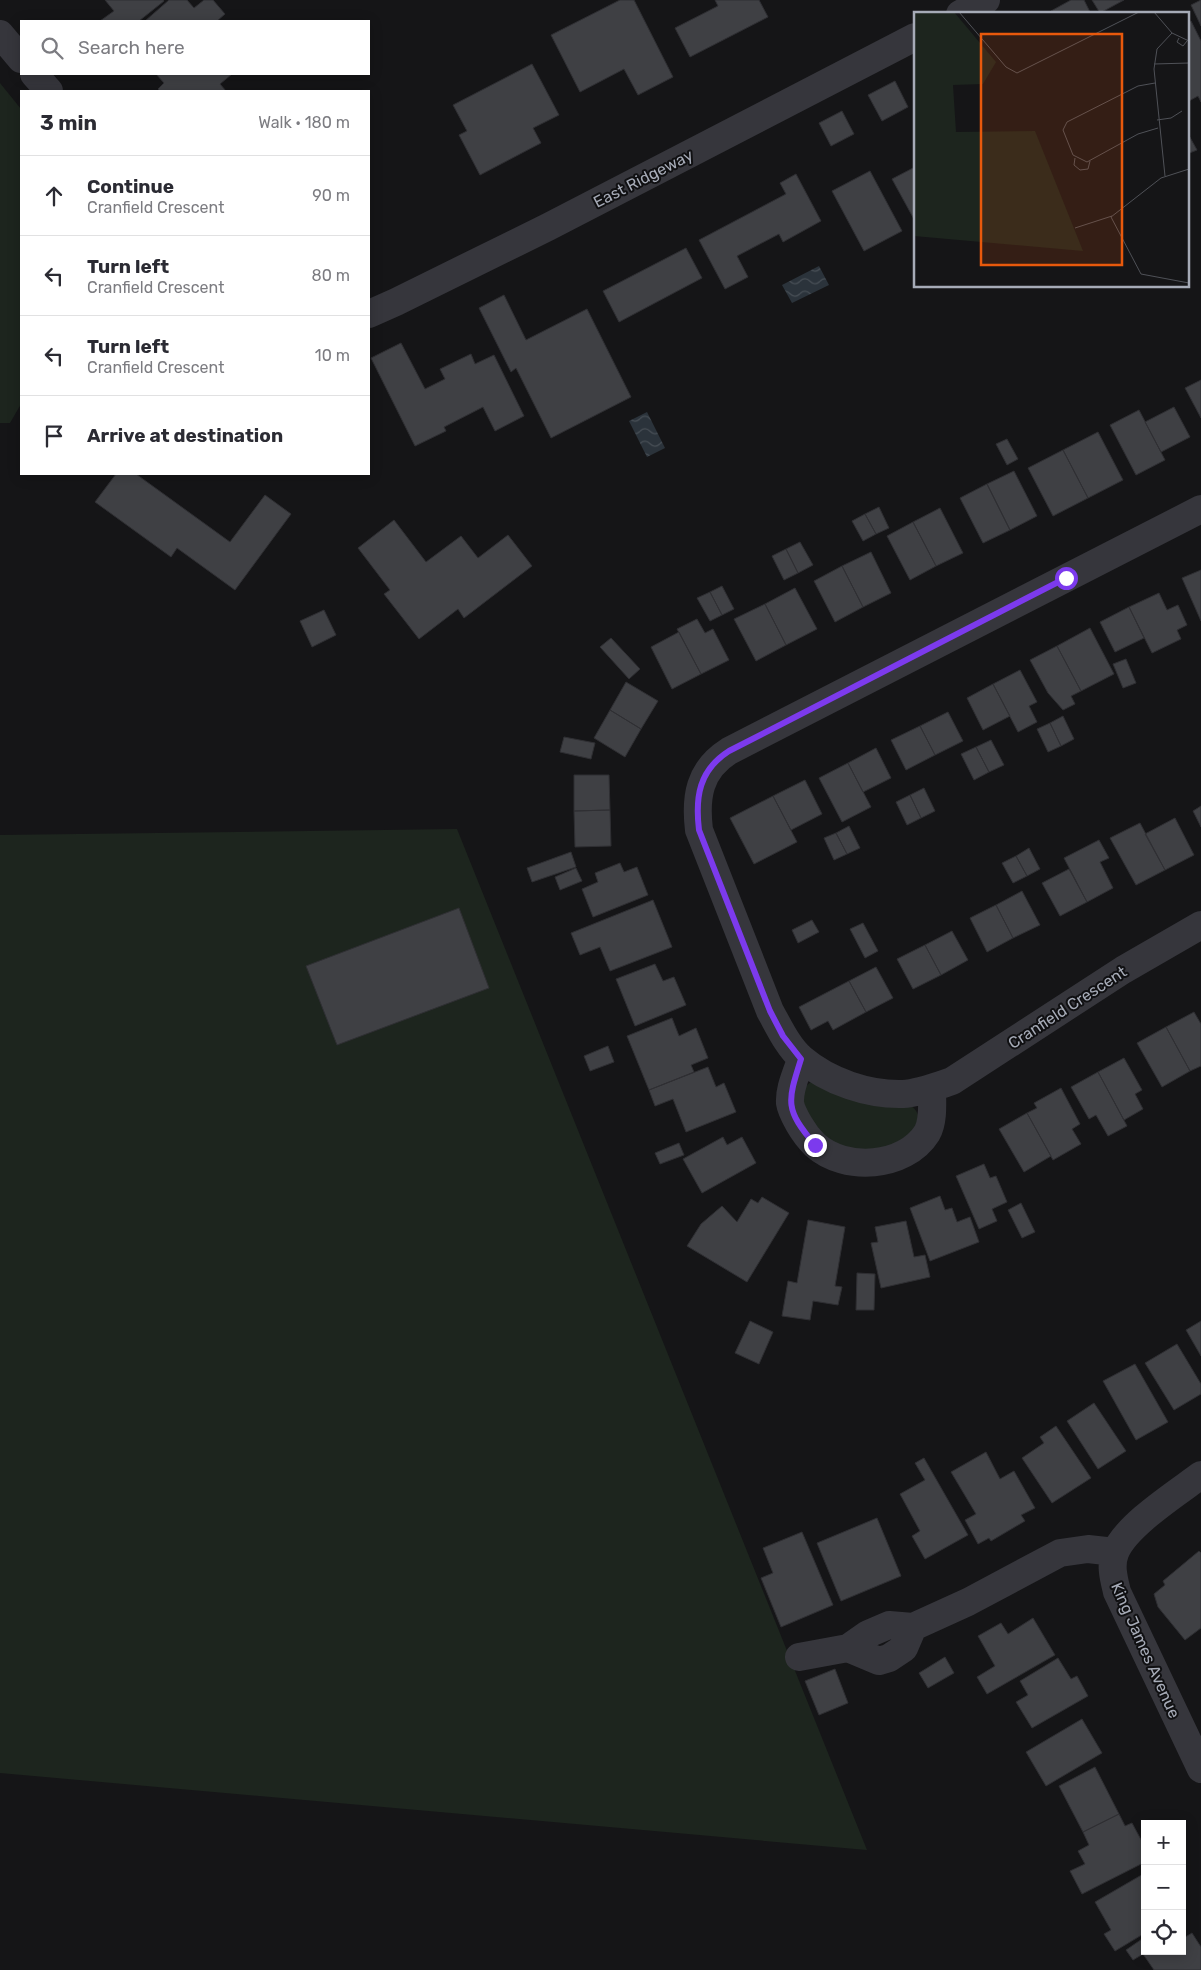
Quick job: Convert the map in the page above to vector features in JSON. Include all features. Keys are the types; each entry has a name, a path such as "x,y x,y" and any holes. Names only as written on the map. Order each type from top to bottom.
{"street":[{"path":"964,12 986,0"},
{"path":"0,34 20,58"},
{"name":"East Ridgeway","path":"370,314 540,231 914,39"},
{"path":"35,75 48,90"},
{"name":"Cranfield Crescent","path":"1201,509 717,758 705,774 697,806 699,830 770,1011 783,1036 801,1059 824,1074 860,1089 904,1094 932,1088 952,1081 1123,970 1201,925"},
{"path":"801,1059 790,1093 790,1104 794,1116 815,1145 843,1160 858,1163 876,1162 893,1159 909,1151 921,1141 928,1131 932,1088"},
{"path":"799,1657 848,1648 868,1634 890,1625 913,1627 968,1602 1060,1553 1088,1549 1115,1552 1138,1522 1201,1475"},
{"name":"King James Avenue","path":"1115,1552 1112,1566 1117,1592 1201,1769"}],"shaded area":[{"path":"0,83 20,108 20,406 10,423 0,423"},
{"path":"457,829 867,1850 0,1773 0,835"},
{"path":"811,1082 910,1105 916,1110 918,1116 917,1129 884,1151 836,1148 802,1111 801,1098 803,1091"}],"water":[{"path":"819,266 829,285 792,303 782,285"},
{"path":"647,412 665,448 647,457 629,421"}],"building":[{"path":"105,0 164,1 140,20 101,20 114,11"},
{"path":"169,0 187,0 194,8 204,0 213,0 225,14 218,20 146,20"},
{"path":"620,0 634,0 673,77 638,95 624,69 580,92 551,35"},
{"path":"715,0 759,0 768,17 690,57 675,28 718,6"},
{"path":"1071,0 1084,0 1090,12 1051,12"},
{"path":"1092,0 1124,0 1102,12 1099,12"},
{"path":"1201,0 1201,26 1191,5"},
{"path":"1191,21 1201,41 1201,102 1198,96 1188,101 1188,22"},
{"path":"532,64 559,115 533,128 541,143 480,175 459,135 467,131 453,105"},
{"path":"157,75 231,75 220,84 225,90 159,90 164,83"},
{"path":"895,81 908,107 882,121 868,95"},
{"path":"842,111 854,134 831,146 819,123"},
{"path":"1188,134 1197,150 1188,154"},
{"path":"914,168 914,219 892,179"},
{"path":"870,171 902,231 864,251 832,191"},
{"path":"796,174 821,221 783,242 779,234 737,256 748,277 725,289 699,240 786,194 780,183"},
{"path":"686,248 702,278 619,322 603,291"},
{"path":"504,295 526,340 587,309 631,397 551,438 516,368 511,372 479,308"},
{"path":"401,343 425,389 445,379 440,369 471,354 475,364 494,355 524,416 495,431 483,407 444,427 446,431 415,446 371,358"},
{"path":"1201,380 1201,418 1185,388"},
{"path":"1174,407 1190,437 1161,452 1145,422"},
{"path":"1139,410 1165,460 1136,475 1110,425"},
{"path":"1098,432 1123,480 1088,498 1063,450"},
{"path":"1007,439 1018,459 1007,465 996,444"},
{"path":"1063,450 1088,498 1053,516 1028,468"},
{"path":"1014,471 1037,516 1010,530 987,484"},
{"path":"115,475 137,475 230,542 265,495 291,514 235,590 177,548 171,557 95,502"},
{"path":"987,484 1010,530 983,543 960,498"},
{"path":"879,507 889,528 876,534 865,514"},
{"path":"940,508 963,553 936,566 913,522"},
{"path":"865,514 876,534 863,541 852,521"},
{"path":"394,520 426,562 461,536 478,558 508,535 532,566 464,618 458,609 419,639 384,594 390,590 358,548"},
{"path":"913,522 936,566 910,580 887,536"},
{"path":"800,542 813,565 798,573 786,549"},
{"path":"786,549 798,573 784,580 772,556"},
{"path":"871,552 891,593 863,607 842,566"},
{"path":"842,566 863,607 835,622 814,581"},
{"path":"1201,570 1201,621 1182,578"},
{"path":"722,586 734,609 722,615 710,592"},
{"path":"795,588 817,629 786,645 765,604"},
{"path":"710,592 722,615 710,621 697,598"},
{"path":"1159,593 1167,610 1178,605 1187,625 1177,630 1181,639 1152,653 1129,607"},
{"path":"765,604 786,645 756,661 734,619"},
{"path":"1129,607 1144,638 1115,652 1100,622"},
{"path":"324,610 336,635 312,647 300,621"},
{"path":"697,619 705,633 713,629 729,660 701,674 677,629"},
{"path":"1090,628 1114,674 1081,691 1057,646"},
{"path":"679,632 701,674 672,689 651,647"},
{"path":"611,638 640,669 629,679 600,647"},
{"path":"1057,646 1081,691 1071,696 1075,704 1063,710 1048,693 1030,660"},
{"path":"1126,659 1136,683 1123,688 1113,664"},
{"path":"1020,670 1037,702 1029,706 1037,722 1018,732 993,684"},
{"path":"626,682 658,701 641,729 610,710"},
{"path":"993,684 1010,716 983,730 967,698"},
{"path":"610,710 641,729 625,757 594,738"},
{"path":"948,712 963,741 935,755 920,726"},
{"path":"1063,716 1074,739 1061,746 1050,723"},
{"path":"1050,723 1061,746 1048,752 1037,729"},
{"path":"920,726 935,755 906,770 891,740"},
{"path":"564,737 595,743 591,759 560,752"},
{"path":"991,740 1004,765 989,772 976,747"},
{"path":"976,747 989,772 974,780 961,754"},
{"path":"876,748 891,778 863,792 848,763"},
{"path":"848,763 871,807 842,822 819,778"},
{"path":"574,775 609,775 610,810 574,811"},
{"path":"805,780 822,814 791,830 773,796"},
{"path":"924,788 935,811 921,818 910,795"},
{"path":"910,795 921,818 907,825 896,802"},
{"path":"773,796 797,842 754,864 730,818"},
{"path":"1201,806 1201,827 1193,811"},
{"path":"610,810 611,846 575,847 574,811"},
{"path":"1175,818 1194,855 1165,870 1145,834"},
{"path":"1140,823 1165,870 1136,885 1110,838"},
{"path":"849,826 860,848 847,854 836,833"},
{"path":"836,833 847,854 834,860 824,838"},
{"path":"1099,840 1109,858 1100,862 1113,888 1087,902 1064,858"},
{"path":"1029,848 1040,869 1027,876 1016,856"},
{"path":"571,852 576,867 532,882 527,868"},
{"path":"1016,856 1027,876 1013,883 1002,863"},
{"path":"620,863 624,872 637,867 648,895 593,917 582,889 598,882 595,873"},
{"path":"576,868 582,881 560,890 555,877"},
{"path":"1069,869 1087,902 1060,916 1042,883"},
{"path":"1022,891 1040,925 1013,938 996,905"},
{"path":"653,900 672,947 610,971 600,947 580,955 571,933"},
{"path":"996,905 1013,938 987,952 970,918"},
{"path":"459,908 489,988 337,1045 306,966"},
{"path":"812,920 819,932 798,943 792,930"},
{"path":"863,923 878,951 865,958 850,929"},
{"path":"952,931 968,960 941,975 925,945"},
{"path":"925,945 941,975 913,989 897,959"},
{"path":"655,964 663,981 674,977 686,1005 635,1026 616,979"},
{"path":"876,967 893,998 866,1012 849,981"},
{"path":"849,981 866,1012 833,1030 828,1021 811,1030 799,1007"},
{"path":"1194,1012 1201,1024 1201,1066 1190,1071 1166,1027"},
{"path":"672,1018 679,1036 696,1028 708,1058 691,1065 694,1072 649,1090 627,1036"},
{"path":"1166,1027 1190,1071 1162,1087 1137,1043"},
{"path":"608,1046 614,1062 590,1071 584,1056"},
{"path":"1124,1058 1142,1090 1135,1094 1143,1109 1124,1120 1098,1072"},
{"path":"708,1067 716,1087 724,1083 736,1112 686,1132 673,1099 655,1106 649,1090"},
{"path":"1098,1072 1127,1126 1108,1136 1096,1115 1089,1119 1071,1087"},
{"path":"1061,1088 1080,1124 1072,1129 1081,1144 1053,1160 1027,1113 1037,1108 1034,1103"},
{"path":"1027,1113 1051,1156 1024,1172 999,1129"},
{"path":"723,1137 727,1145 742,1137 756,1163 702,1193 683,1159"},
{"path":"679,1143 684,1155 660,1164 655,1153"},
{"path":"984,1164 990,1178 996,1176 1007,1202 992,1209 997,1221 979,1229 956,1176"},
{"path":"940,1196 945,1210 952,1208 957,1222 970,1217 979,1242 930,1261 910,1208"},
{"path":"762,1197 789,1213 747,1282 687,1246 701,1224 722,1206 737,1222 751,1199 758,1203"},
{"path":"1021,1203 1035,1232 1022,1238 1008,1210"},
{"path":"808,1220 845,1227 835,1286 842,1287 838,1305 813,1301 810,1320 782,1316 788,1281 797,1283"},
{"path":"906,1221 914,1257 925,1255 930,1277 881,1288 871,1243 878,1242 875,1227"},
{"path":"857,1273 875,1274 874,1310 856,1310"},
{"path":"750,1321 773,1332 759,1364 735,1353"},
{"path":"1201,1321 1201,1356 1186,1330"},
{"path":"1177,1344 1201,1384 1201,1394 1174,1410 1145,1363"},
{"path":"1135,1364 1168,1422 1136,1440 1103,1381"},
{"path":"1094,1403 1126,1451 1098,1469 1067,1421"},
{"path":"1056,1426 1091,1478 1052,1503 1022,1458 1044,1443 1040,1437"},
{"path":"986,1452 1000,1479 1014,1471 1035,1508 1021,1515 1025,1521 991,1541 989,1538 978,1544 965,1520 976,1514 951,1472"},
{"path":"924,1458 968,1535 925,1559 912,1536 920,1531 900,1494 925,1480 915,1463"},
{"path":"877,1518 901,1576 841,1601 817,1543"},
{"path":"802,1532 833,1605 781,1627 761,1578 773,1573 763,1548"},
{"path":"1199,1551 1201,1553 1201,1628 1185,1640 1158,1607 1154,1594 1165,1585 1163,1581"},
{"path":"1033,1618 1055,1655 987,1694 977,1677 995,1666 978,1636 1001,1623 1008,1634"},
{"path":"945,1657 954,1673 928,1688 919,1673"},
{"path":"1058,1658 1071,1679 1077,1676 1088,1696 1032,1728 1016,1702 1028,1695 1020,1681"},
{"path":"835,1669 848,1703 819,1715 805,1681"},
{"path":"1082,1719 1102,1753 1046,1786 1026,1752"},
{"path":"1095,1767 1119,1814 1083,1832 1059,1786"},
{"path":"1119,1814 1125,1826 1132,1823 1141,1840 1141,1864 1082,1894 1070,1871 1085,1864 1078,1851 1089,1845 1083,1832"},
{"path":"1141,1875 1141,1935 1115,1951 1104,1934 1111,1930 1095,1902"},
{"path":"1192,1933 1201,1947 1201,1970 1154,1970 1144,1955 1186,1955 1186,1937"},
{"path":"1141,1940 1141,1955 1133,1960 1126,1950"}],"route":[{"path":"815,1145 794,1116 790,1104 790,1093 801,1059 783,1036 770,1011 699,830 697,806 705,774 717,758 729,751 1066,578"}]}
